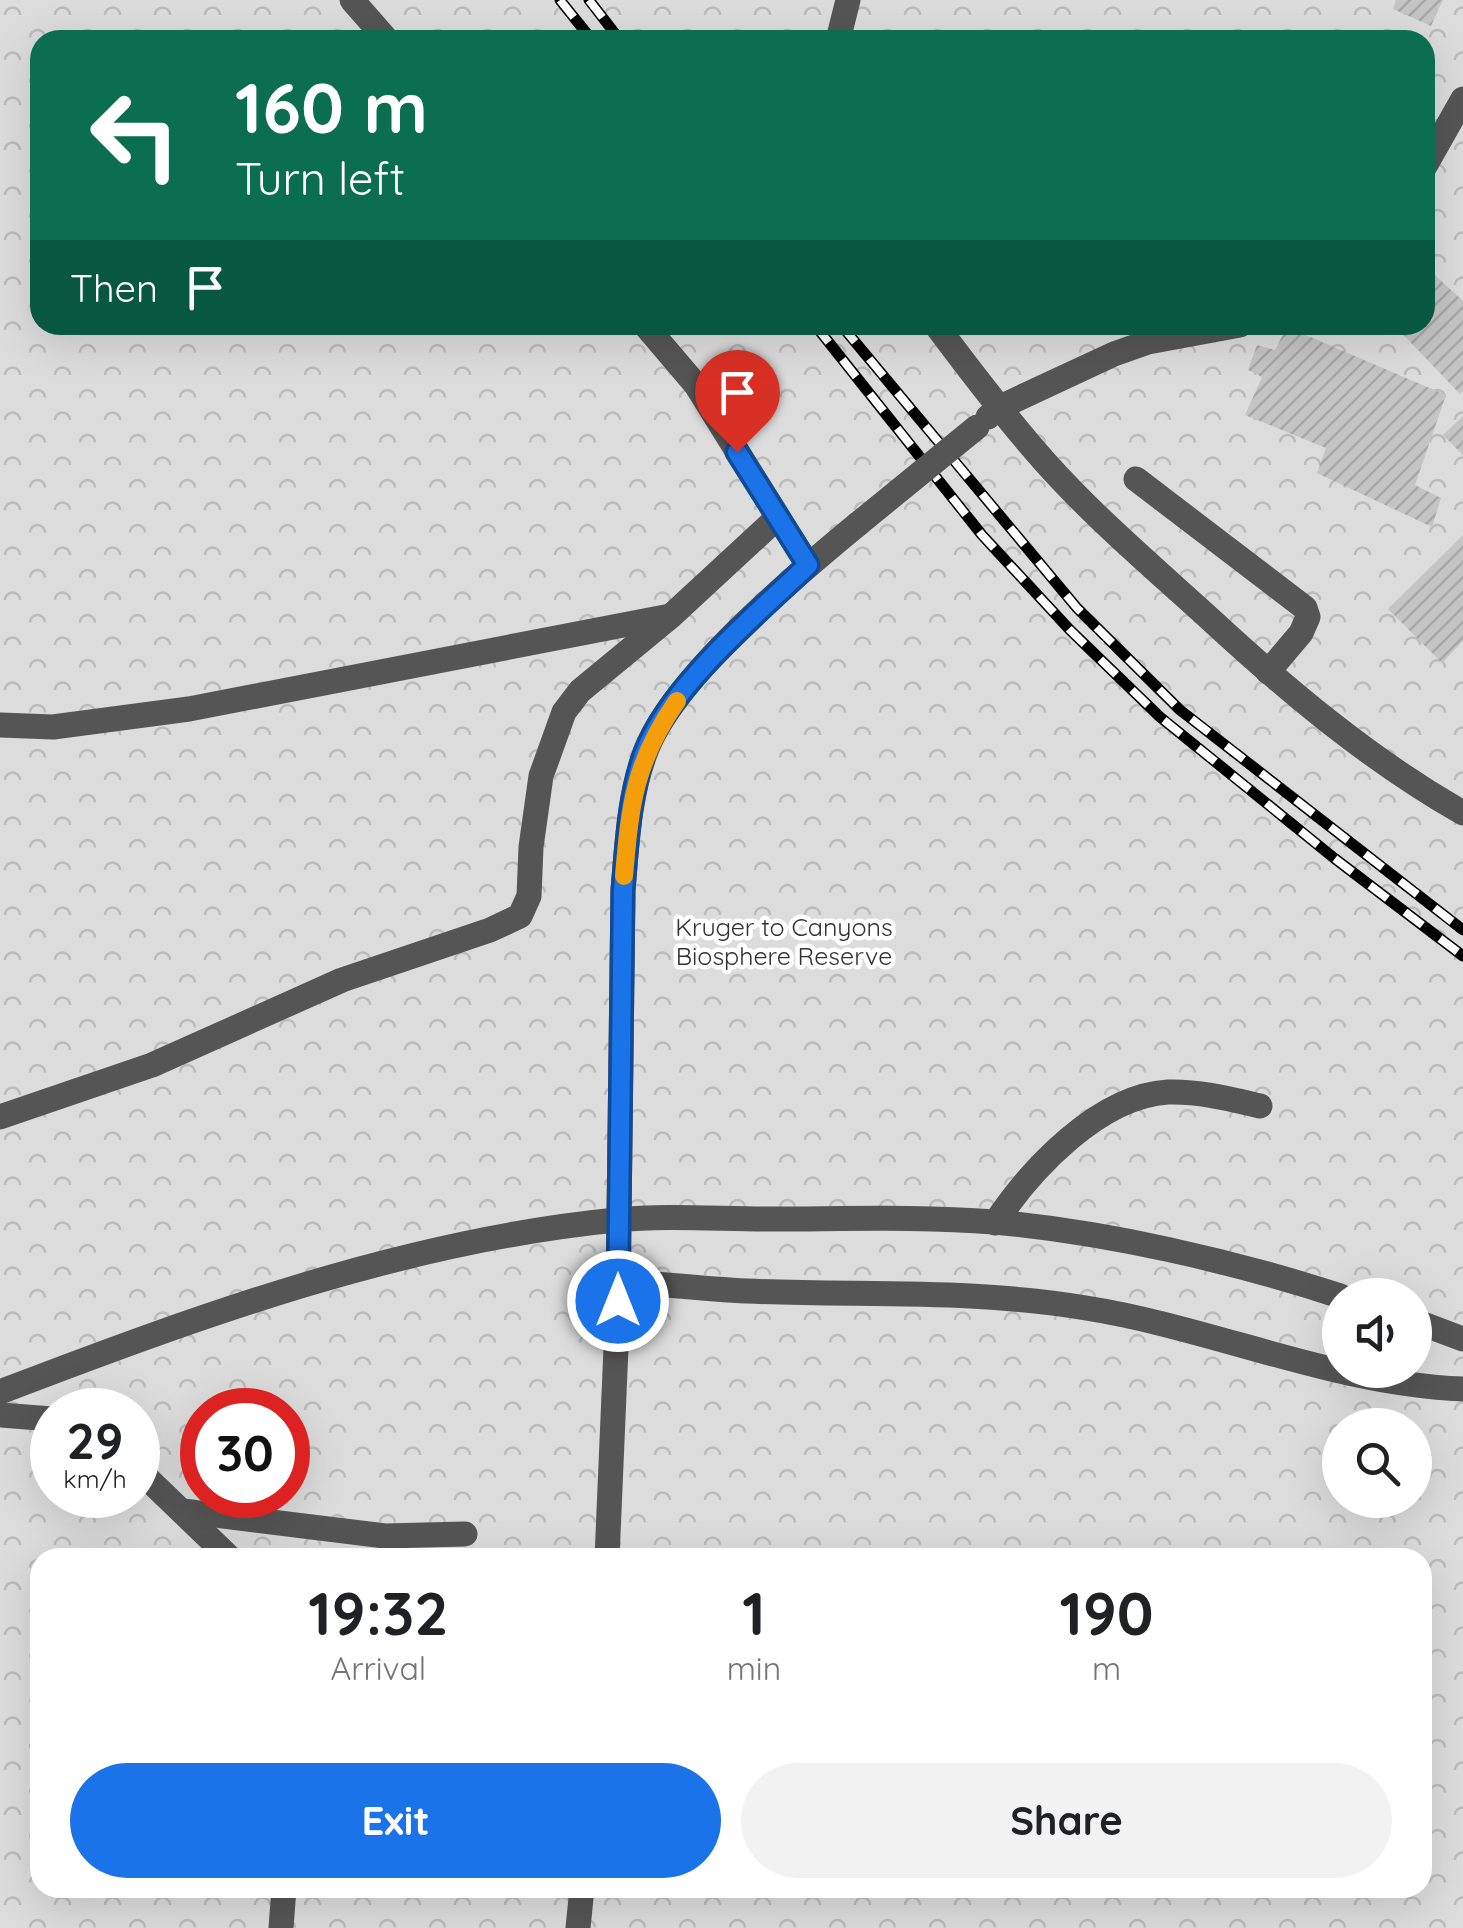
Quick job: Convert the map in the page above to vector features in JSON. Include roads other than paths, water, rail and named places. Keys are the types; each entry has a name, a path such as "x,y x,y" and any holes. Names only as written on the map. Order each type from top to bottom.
{"street":[{"path":"352,0 378,30"},
{"path":"840,30 848,0"},
{"path":"1435,148 1463,99"},
{"path":"654,335 696,385 808,565"},
{"path":"943,335 998,408 1108,526 1294,696 1460,812"},
{"path":"607,1548 618,1281 623,890 629,823 646,751 684,692 733,636 808,565 998,408 1114,354 1186,335"},
{"path":"1136,479 1305,608 1308,617 1301,633 1268,672"},
{"path":"0,1116 152,1066 342,980 490,930 520,916 530,896 541,776 564,712 580,691 671,616 777,518"},
{"path":"0,725 53,726 189,709 671,616"},
{"path":"995,1222 1018,1188 1057,1148 1134,1100 1167,1092 1213,1095 1260,1106"},
{"path":"0,1392 274,1293 496,1239 618,1220 870,1218 995,1222 1119,1241 1214,1261 1322,1291"},
{"path":"618,1281 747,1291 903,1292 1086,1308 1166,1324 1311,1366 1463,1389"},
{"path":"1432,1327 1463,1339"},
{"path":"0,1416 30,1417"},
{"path":"160,1491 180,1510"},
{"path":"188,1518 220,1548"},
{"path":"233,1518 386,1536 465,1534"},
{"path":"282,1928 284,1898"},
{"path":"578,1928 581,1898"}],"railway":[{"path":"560,0 584,30"},
{"path":"589,0 612,30"},
{"path":"823,335 982,535 1070,630 1160,717 1463,956"},
{"path":"849,335 1077,608 1180,710 1463,930"}],"park label":[{"name":"Kruger to Canyons Biosphere Reserve","path":"784,942"}]}
